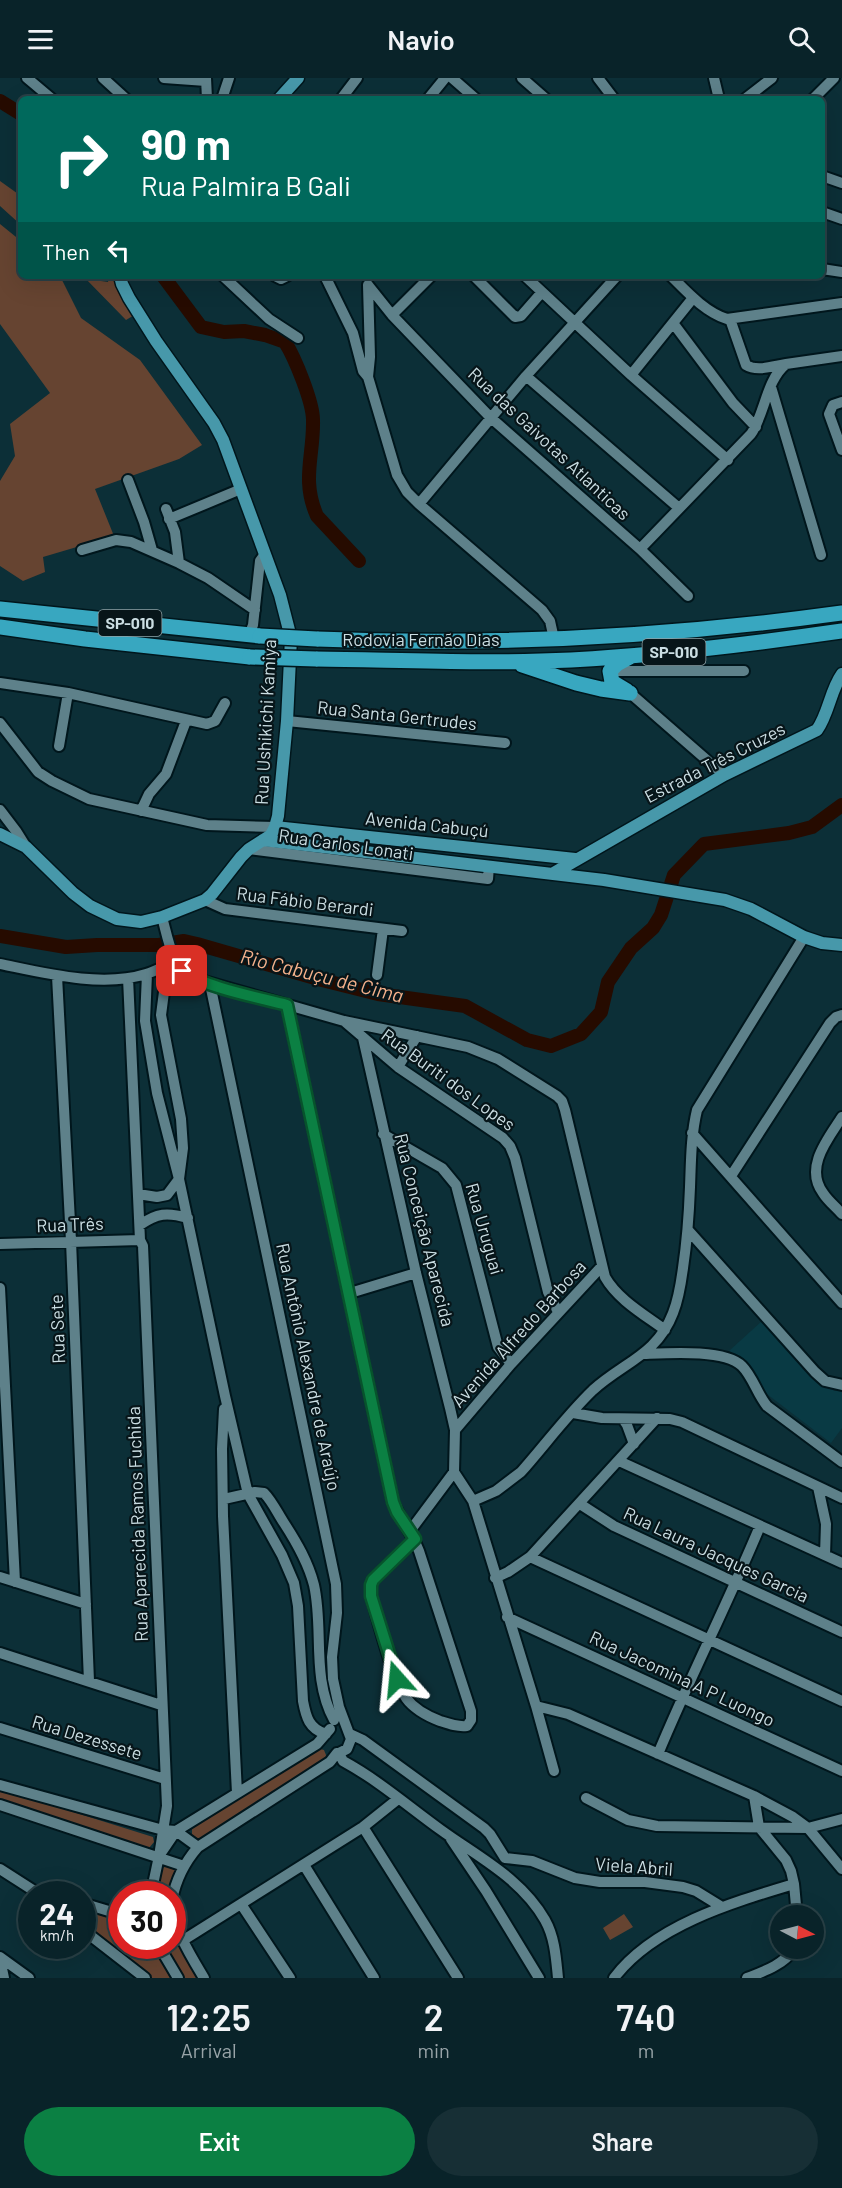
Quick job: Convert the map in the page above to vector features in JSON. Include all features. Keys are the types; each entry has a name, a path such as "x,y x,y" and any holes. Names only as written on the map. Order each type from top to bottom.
{"highway":[{"name":"Rodovia Fernão Dias","path":"0,609 254,636 442,642 554,639 747,626 842,613"},
{"name":"Rodovia Fernão Dias","path":"0,627 250,657 506,660 568,660 633,656 749,644 842,631"},
{"path":"630,693 612,682 610,671 617,664 633,656"},
{"path":"506,660 576,683 630,693"}],"main road":[{"path":"282,96 298,78"},
{"name":"Rua Ushikichi Kamiya","path":"0,834 26,847 82,900 107,915 129,922 162,917 205,900 249,849 271,835 278,816 287,721 291,638 280,595 218,429 132,304 121,279"},
{"name":"Estrada Três Cruzes","path":"552,874 568,860 724,775 817,730 823,722 836,683 842,674"},
{"name":"Avenida Cabuçú","path":"275,827 538,854 568,860"},
{"name":"Avenida Cabuçú","path":"263,840 604,880 682,893 738,904 804,937 842,945"},
{"path":"537,872 534,866 538,854"},
{"path":"568,860 604,880"}],"street":[{"path":"27,78 48,96"},
{"path":"103,78 123,96"},
{"path":"164,78 206,79 207,96"},
{"path":"223,96 230,78"},
{"path":"343,96 357,78"},
{"path":"431,96 446,78"},
{"path":"452,78 473,96"},
{"path":"522,78 543,96"},
{"path":"598,78 612,96"},
{"path":"714,78 718,96"},
{"path":"749,96 772,78"},
{"path":"816,96 834,78"},
{"path":"825,177 842,183"},
{"path":"825,214 842,219"},
{"path":"825,269 842,272"},
{"path":"226,279 268,319 298,338"},
{"path":"327,279 353,333 363,371 368,377"},
{"path":"373,279 368,285 370,344 368,377 397,475 407,492 418,504 542,610 550,621 554,639"},
{"path":"392,315 428,279"},
{"path":"477,279 515,317 521,316 542,292"},
{"path":"528,279 630,375 728,460"},
{"path":"418,504 490,417 613,279"},
{"path":"674,279 693,298 721,317 730,319 842,303"},
{"name":"Rua das Gaivotas Atlanticas","path":"368,285 392,315 490,417 640,549 687,596"},
{"path":"630,375 693,298"},
{"path":"730,319 746,365 753,369 842,356"},
{"path":"672,323 722,389 756,427"},
{"path":"640,549 728,460 756,427 777,374 786,364"},
{"path":"526,376 679,508"},
{"path":"771,387 821,555"},
{"path":"842,402 833,405 829,414 842,450"},
{"path":"128,480 152,550"},
{"path":"179,563 177,538 168,514 241,489"},
{"path":"82,550 106,542 122,540 152,550 223,586 255,609"},
{"path":"254,636 253,625 260,561 265,554"},
{"path":"610,671 744,671"},
{"path":"0,683 68,693 186,721 213,723 225,703"},
{"path":"59,746 68,693"},
{"path":"630,693 724,775"},
{"path":"141,811 149,794 166,774 186,721"},
{"name":"Rua Santa Gertrudes","path":"287,721 505,743"},
{"path":"0,723 43,776 89,799 207,825 275,827"},
{"path":"0,810 26,847"},
{"name":"Rua Carlos Lonati","path":"438,843 437,861 440,874"},
{"name":"Rua Carlos Lonati","path":"249,849 488,879 489,866"},
{"name":"Rua Fábio Berardi","path":"205,900 225,909 402,931"},
{"path":"138,1194 157,1197 167,1195 180,1179 183,1148 181,1119 161,1015 164,992 171,981 182,971 174,958 162,917"},
{"path":"377,975 383,929"},
{"path":"473,1501 496,1491 515,1477 592,1391 654,1346 665,1330 678,1296 688,1230 692,1133 697,1110 804,937"},
{"path":"0,964 57,976 85,979 128,978 147,974 174,958"},
{"name":"Avenida Alfredo Barbosa","path":"182,971 190,977 210,984 344,1021 468,1047 498,1059 562,1101 602,1266 511,1364 455,1430 454,1472"},
{"path":"147,974 145,1021 157,1093 180,1179 225,1396 248,1494 282,1555 294,1583 298,1606 303,1701 306,1716 317,1732 339,1726 363,1740 484,1828 505,1858 498,1869 483,1871 477,1878"},
{"name":"Rua Sete","path":"57,976 71,1241 89,1681"},
{"name":"Rua Aparecida Ramos Fuchida","path":"128,978 140,1240 143,1246 167,1806 154,1881"},
{"name":"Rua Antônio Alexandre de Araújo","path":"210,984 336,1584 337,1613 332,1657 333,1679 350,1744 341,1752"},
{"path":"287,1005 393,1502 412,1535 471,1711 471,1720 467,1726 453,1726 429,1717 406,1697 397,1679 371,1596 371,1585 376,1576 412,1535 454,1472 473,1501 554,1771"},
{"path":"731,1176 830,1023 842,1015"},
{"name":"Rua Buriti dos Lopes","path":"344,1021 398,1067 502,1138 510,1146 515,1158 548,1292 558,1312"},
{"path":"398,1067 417,1036"},
{"name":"Rua Conceição Aparecida","path":"363,1038 416,1273 455,1430"},
{"path":"842,1118 822,1148 816,1170 817,1182 823,1193 842,1214"},
{"path":"692,1133 842,1303"},
{"name":"Rua Uruguai","path":"384,1134 442,1168 456,1185 498,1347 511,1364"},
{"path":"140,1226 152,1217 171,1213 188,1218"},
{"path":"688,1230 815,1372 825,1381 842,1385"},
{"name":"Rua Três","path":"0,1244 140,1240"},
{"path":"602,1266 610,1286 665,1330"},
{"path":"350,1293 416,1273"},
{"path":"0,1288 15,1582"},
{"path":"644,1354 704,1355 735,1360 748,1373 759,1397 767,1406 842,1461"},
{"path":"225,1396 222,1449 237,1793"},
{"path":"573,1413 623,1419 657,1418 682,1422 842,1498"},
{"path":"495,1578 530,1557 657,1418"},
{"path":"623,1419 634,1444"},
{"path":"619,1461 842,1563"},
{"path":"818,1487 826,1524 825,1555"},
{"path":"224,1499 259,1492 267,1495 307,1562 314,1585 317,1609 320,1682 328,1708 327,1748 341,1752 352,1766 449,1836 478,1854 519,1887 546,1921 552,1939 558,1978"},
{"name":"Rua Laura Jacques Garcia","path":"579,1504 614,1526 842,1632"},
{"path":"658,1754 759,1526"},
{"path":"530,1557 842,1701"},
{"path":"0,1577 86,1604"},
{"name":"Rua Jacomina A P Luongo","path":"507,1617 842,1771"},
{"path":"0,1653 161,1705"},
{"path":"536,1706 568,1714 754,1796 793,1817 808,1828 842,1869"},
{"path":"159,1856 176,1831 317,1744 329,1730 339,1707"},
{"name":"Rua Dezessete","path":"0,1728 165,1779"},
{"path":"177,1881 184,1866 198,1847 330,1762 341,1752"},
{"path":"0,1785 163,1830 176,1831 198,1847"},
{"path":"754,1796 759,1827 786,1860 794,1884 796,1905"},
{"path":"586,1798 614,1815 642,1824 808,1828 842,1819"},
{"path":"186,1938 363,1827 398,1799"},
{"path":"0,1805 184,1866"},
{"name":"Rua Aparecida Ramos Fuchida","path":"167,1806 176,1831"},
{"path":"363,1827 458,1978"},
{"path":"449,1836 539,1978"},
{"name":"Viela Abril","path":"505,1858 532,1862 574,1878 600,1882 645,1882 682,1887 696,1891 722,1907"},
{"path":"304,1865 374,1978"},
{"path":"0,1869 19,1881"},
{"path":"622,1972 667,1934 693,1920 722,1907 794,1884"},
{"path":"241,1904 290,1978"},
{"path":"96,1940 145,1978"},
{"path":"186,1948 204,1978"},
{"path":"0,1958 4,1978"},
{"path":"0,1958 29,1978"},
{"path":"167,1959 178,1978"},
{"path":"747,1978 786,1959"}],"shaded area":[{"path":"0,181 18,194 18,222 0,206"},
{"path":"0,224 18,239 18,279 62,279 81,318 140,360 202,445 179,459 95,489 114,536 43,557 45,572 23,581 0,566 0,481 15,456 10,424 50,393 0,324"},
{"path":"86,279 99,279 108,282 108,279 118,279 136,314 126,320"},
{"path":"762,1321 808,1374 822,1385 835,1391 842,1390 842,1428 831,1443 759,1388 748,1364 729,1351"},
{"path":"316,1748 324,1750 325,1760 199,1841 192,1836 192,1828"},
{"path":"0,1789 153,1837 154,1842 149,1848 0,1801"},
{"path":"167,1866 176,1872 174,1881 159,1881 162,1868"},
{"path":"96,1911 108,1915 108,1944 96,1934"},
{"path":"624,1914 633,1927 610,1940 603,1928"},
{"path":"186,1953 200,1978 183,1978 172,1959 186,1959"},
{"path":"128,1959 160,1959 170,1978 152,1978"}],"waterway":[{"path":"0,101 18,112"},
{"path":"165,279 201,327 224,332 244,331 285,342 303,380 312,412 313,433 309,468 312,503 317,516 359,561"},
{"name":"Rio Cabuçu de Cima","path":"0,936 66,947 159,945 184,941 378,994 465,1006 527,1040 551,1046 581,1034 601,1012 608,982 631,948 653,928 661,915 674,875 704,844 789,833 812,827 842,805"}],"route":[{"path":"182,971 190,977 210,984 287,1005 393,1502 415,1539 376,1576 370,1590 397,1679"}]}
